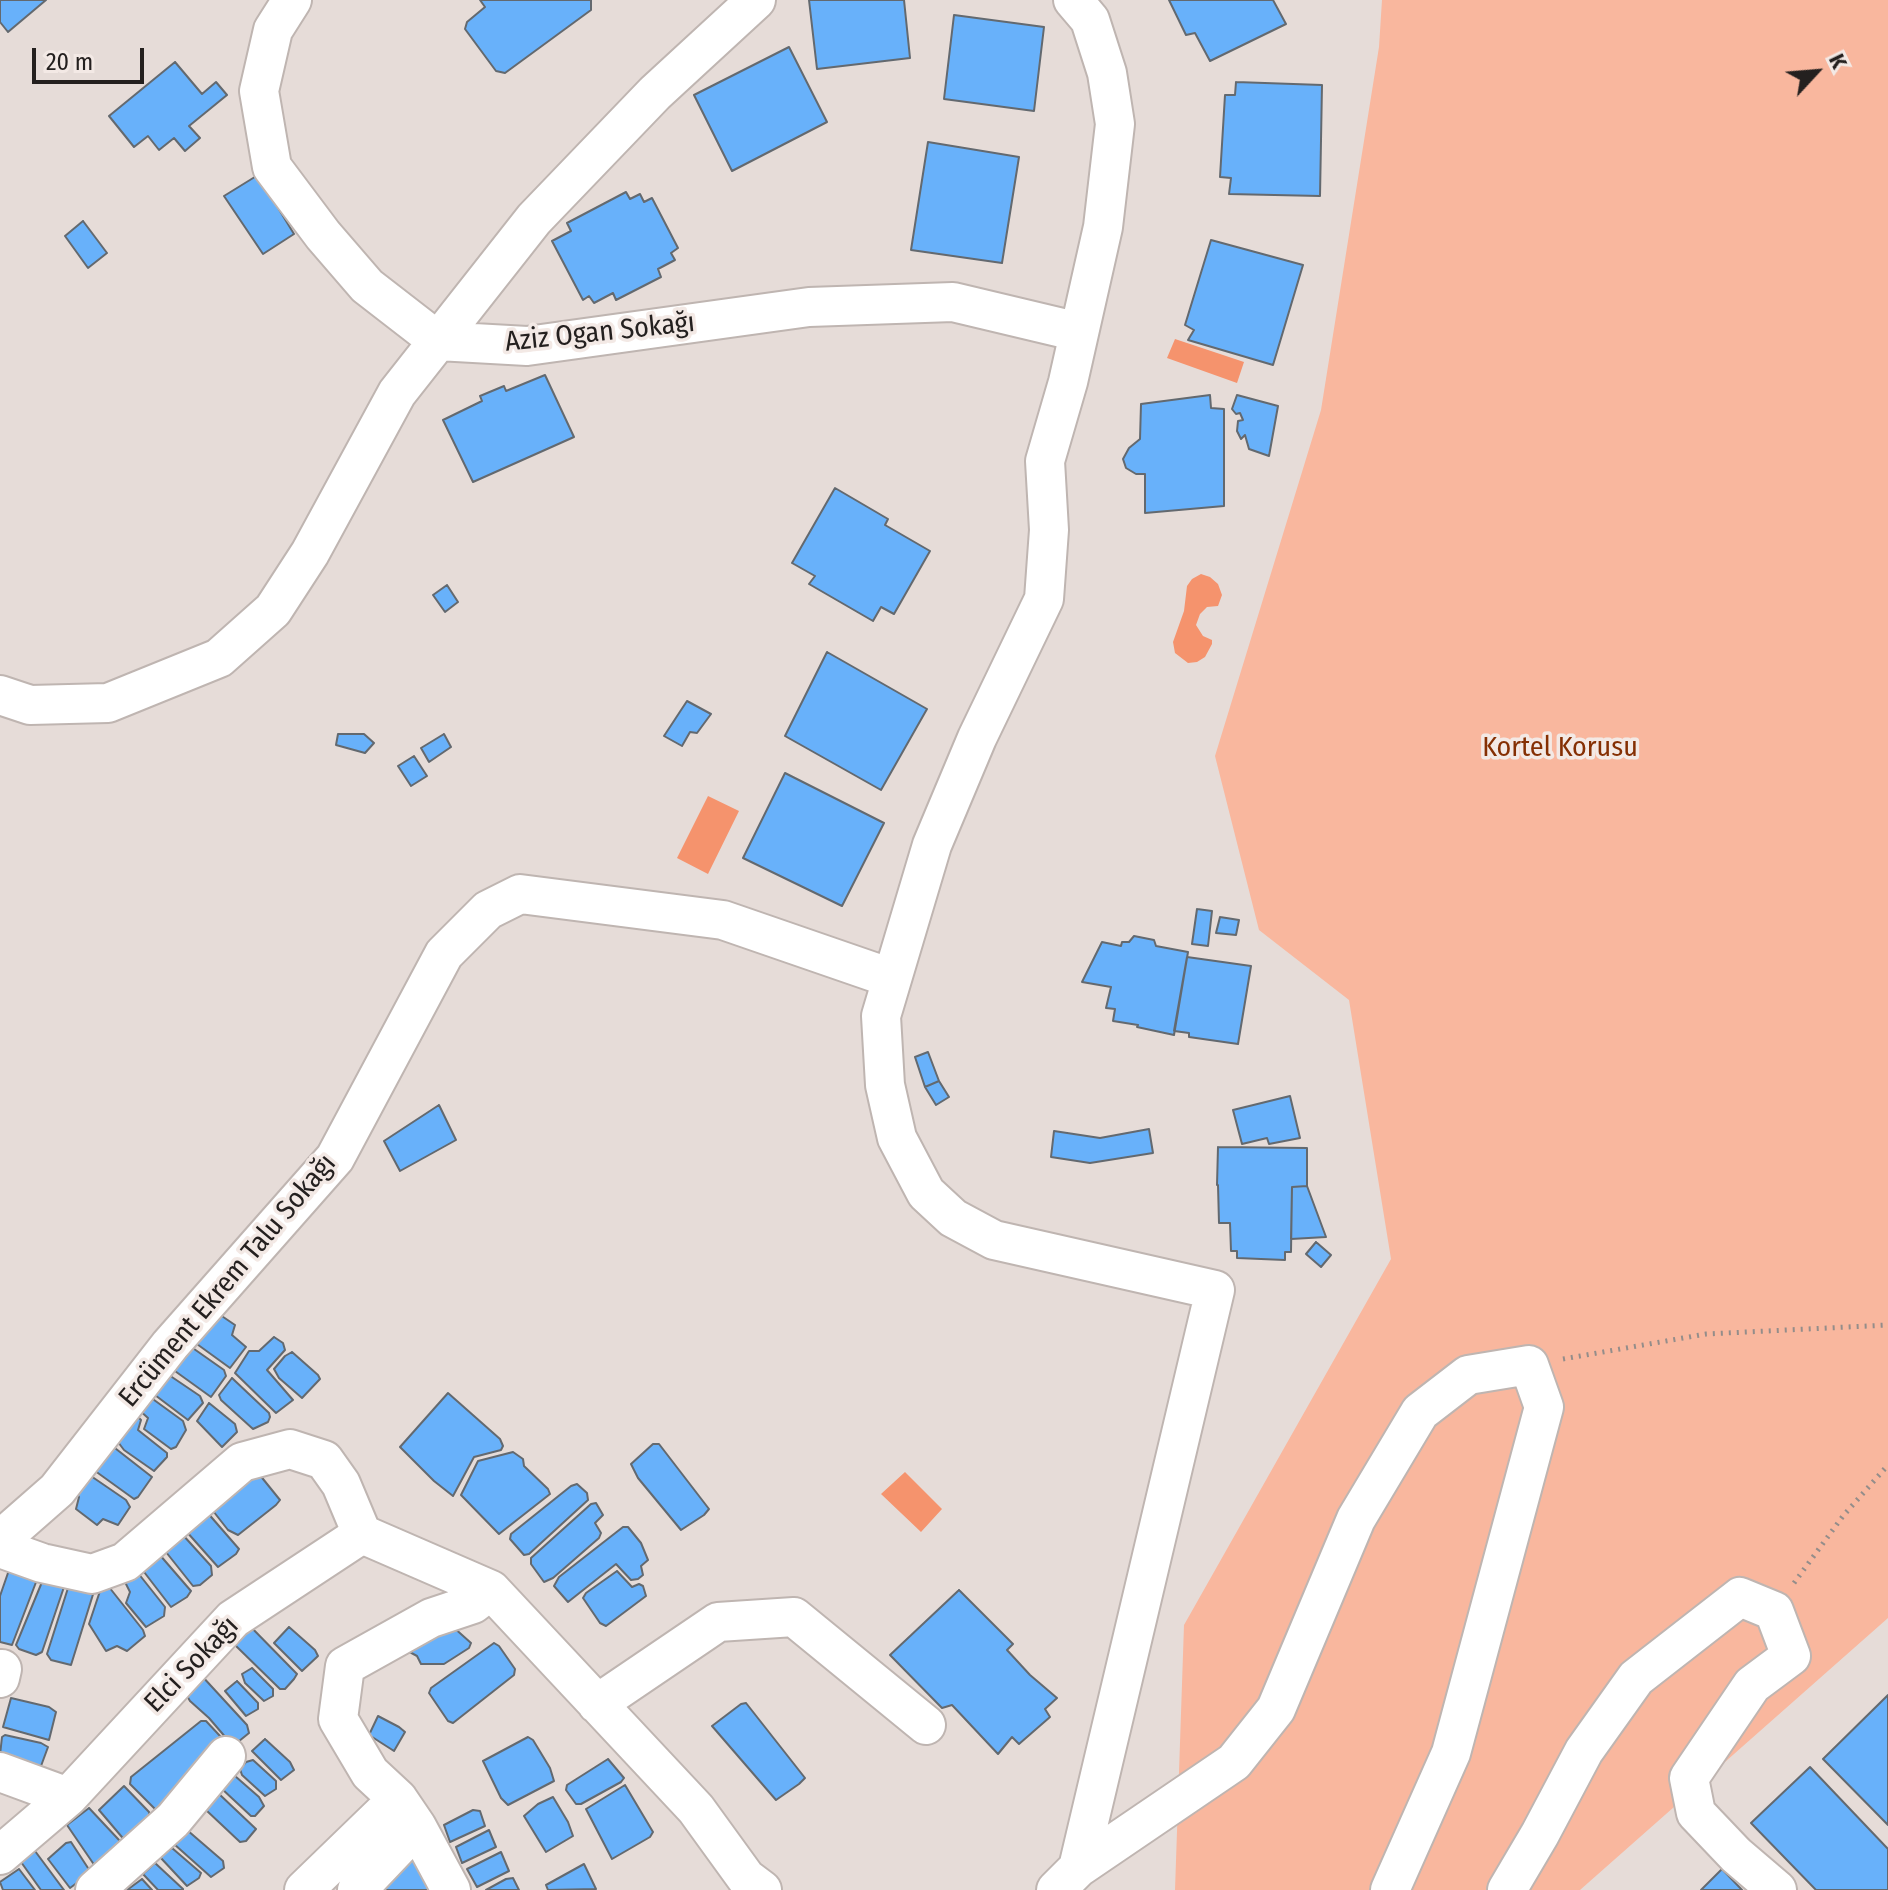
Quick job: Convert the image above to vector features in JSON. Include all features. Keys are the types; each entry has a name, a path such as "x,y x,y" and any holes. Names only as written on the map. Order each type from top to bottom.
{"street":[{"path":"292,0 273,30 259,91 272,167 323,235 367,286 438,341"},
{"path":"0,695 30,705 108,703 219,658 273,610 310,553 397,393 534,219 655,93 756,0"},
{"path":"1073,0 1090,20 1107,73 1115,124 1103,227 1068,382 1045,461 1049,530 1044,599 977,738 932,845 881,1016 885,1085 897,1138 926,1193 953,1218 994,1240 1215,1290 1078,1883"},
{"name":"Aziz Ogan Sokağı","path":"438,341 527,346 809,307 953,302 1079,332"},
{"name":"Ercüment Ekrem Talu Sokağı","path":"0,1540 57,1490 170,1345 335,1158 444,954 488,910 520,894 723,920 891,978"},
{"path":"1078,1883 1234,1762 1276,1709 1356,1519 1420,1412 1468,1375 1529,1365 1544,1407 1541,1422 1451,1753 1390,1890"},
{"path":"0,1548 42,1563 92,1574 125,1562 242,1462 290,1449 324,1460 341,1484 362,1534 491,1590 696,1809 754,1886"},
{"name":"Elci Sokağı","path":"0,1855 68,1797 233,1619 362,1534"},
{"path":"451,1890 408,1813 370,1773 338,1719 345,1666 431,1618 473,1604 491,1590"},
{"path":"1507,1890 1584,1751 1636,1678 1757,1604 1791,1656 1752,1685 1689,1778 1696,1813 1736,1855 1777,1890"},
{"path":"597,1704 718,1622 794,1617 926,1725"},
{"path":"0,1669 0,1678"},
{"path":"95,1890 173,1820 226,1756"},
{"path":"0,1772 68,1797"},
{"path":"304,1890 408,1813"},
{"path":"357,1890 408,1813"}],"path":[{"path":"1529,1365 1706,1334 1888,1325"},
{"path":"1757,1604 1888,1465"}],"green space":[{"name":"Kortel Korusu","path":"1382,0 1888,0 1888,1618 1580,1890 1175,1890 1184,1625 1391,1259 1349,1000 1259,930 1215,756 1321,410 1379,47"}],"shaded area":[{"path":"1175,339 1244,362 1237,383 1167,358"},
{"path":"1201,574 1218,584 1222,595 1218,606 1207,607 1200,614 1196,625 1203,636 1212,640 1212,644 1205,657 1188,663 1175,653 1173,642 1184,611 1187,586"},
{"path":"708,796 739,811 708,874 677,858"},
{"path":"905,1472 942,1509 921,1532 881,1494"}],"building":[{"path":"0,0 46,0 8,32 0,22"},
{"path":"480,0 591,0 591,10 505,73 496,71 465,29 467,22 485,7"},
{"path":"809,0 904,0 910,58 817,69"},
{"path":"1169,0 1273,0 1286,24 1210,61 1195,33 1186,35"},
{"path":"954,15 1044,27 1034,111 944,99"},
{"path":"789,47 827,122 732,171 694,95"},
{"path":"175,62 202,94 216,82 227,95 189,126 200,138 185,151 174,138 159,150 148,136 134,147 109,116"},
{"path":"1236,82 1322,85 1320,196 1229,194 1231,178 1220,177 1225,95 1235,95"},
{"path":"928,142 1019,157 1002,263 911,250"},
{"path":"258,175 294,234 263,254 224,196"},
{"path":"626,192 630,199 640,194 644,202 652,198 678,248 671,253 675,260 658,269 661,277 616,300 613,293 594,303 589,296 583,300 552,241 571,231 567,223"},
{"path":"83,221 107,253 88,268 65,236"},
{"path":"1211,240 1303,265 1273,365 1188,340 1194,330 1185,325"},
{"path":"545,375 574,437 473,482 443,420 482,401 480,396 504,386 506,391"},
{"path":"1210,395 1211,408 1224,409 1224,506 1145,513 1145,474 1136,474 1126,468 1123,459 1129,448 1140,439 1141,404"},
{"path":"1237,395 1278,406 1269,456 1249,449 1245,435 1241,439 1237,431 1238,421 1243,420 1240,413 1236,414 1232,409"},
{"path":"835,488 888,519 885,525 930,551 894,614 881,607 873,621 809,584 815,576 792,563"},
{"path":"447,585 458,602 445,612 433,595"},
{"path":"827,652 927,709 881,790 785,736"},
{"path":"687,701 711,714 697,733 690,732 682,746 664,736"},
{"path":"338,734 364,734 374,743 365,753 336,745"},
{"path":"444,734 451,747 429,762 421,748"},
{"path":"414,756 427,776 411,786 398,766"},
{"path":"785,773 884,823 842,906 743,858"},
{"path":"1197,909 1212,911 1208,946 1192,944"},
{"path":"1220,917 1239,920 1236,935 1216,933"},
{"path":"1134,936 1154,940 1156,946 1188,952 1174,1035 1113,1021 1115,1009 1106,1008 1111,987 1082,982 1102,942 1121,946 1122,942 1129,942"},
{"path":"1187,957 1251,966 1238,1044 1189,1037 1189,1033 1174,1031"},
{"path":"928,1052 939,1081 925,1087 915,1057"},
{"path":"939,1081 949,1097 936,1105 925,1087"},
{"path":"1290,1096 1300,1138 1269,1144 1267,1138 1242,1144 1233,1110"},
{"path":"439,1105 456,1140 400,1171 384,1141"},
{"path":"1149,1129 1153,1153 1090,1163 1051,1157 1054,1131 1100,1138"},
{"path":"1218,1147 1307,1148 1307,1186 1292,1187 1291,1252 1285,1252 1285,1260 1237,1258 1237,1251 1231,1251 1230,1223 1219,1223"},
{"path":"1307,1186 1326,1237 1291,1239 1292,1187"},
{"path":"1316,1242 1331,1255 1321,1267 1306,1254"},
{"path":"210,1308 235,1325 232,1335 246,1347 230,1368 190,1339"},
{"path":"274,1337 283,1343 285,1350 267,1370 293,1400 276,1413 235,1373 249,1351 259,1351"},
{"path":"187,1344 224,1370 226,1376 211,1397 168,1366"},
{"path":"292,1352 320,1379 302,1398 279,1378 274,1369"},
{"path":"163,1371 200,1396 203,1403 188,1420 151,1392"},
{"path":"232,1378 269,1413 268,1422 253,1429 221,1400 219,1395"},
{"path":"448,1393 500,1439 503,1446 501,1450 474,1457 453,1496 400,1447"},
{"path":"150,1397 183,1421 186,1430 176,1447 171,1449 144,1429 148,1418 138,1409"},
{"path":"209,1403 235,1424 237,1432 222,1447 197,1421"},
{"path":"135,1414 141,1420 138,1430 167,1453 154,1471 124,1450 115,1438"},
{"path":"653,1444 659,1444 709,1509 681,1530 638,1478 631,1464"},
{"path":"111,1445 152,1477 134,1499 91,1468"},
{"path":"513,1452 523,1459 524,1466 550,1494 499,1534 461,1495 478,1461"},
{"path":"251,1470 259,1474 280,1500 238,1535 228,1530 210,1507"},
{"path":"88,1474 126,1500 130,1507 118,1525 103,1519 97,1525 76,1509 79,1497 74,1489"},
{"path":"577,1484 587,1493 588,1500 529,1554 524,1555 510,1539 511,1534"},
{"path":"596,1503 603,1515 595,1523 601,1533 599,1538 553,1578 544,1582 531,1564 531,1558 591,1504"},
{"path":"206,1511 239,1549 218,1567 186,1531"},
{"path":"623,1527 628,1527 641,1543 648,1560 641,1566 643,1575 631,1580 616,1564 568,1602 554,1586 559,1577"},
{"path":"182,1534 211,1566 212,1575 200,1585 193,1586 162,1547"},
{"path":"159,1554 191,1591 171,1607 141,1568"},
{"path":"9,1570 38,1577 12,1645 0,1642 0,1596"},
{"path":"617,1571 632,1587 643,1586 646,1596 606,1626 600,1623 583,1598"},
{"path":"138,1573 165,1607 164,1616 146,1627 126,1603 130,1592 124,1580"},
{"path":"42,1582 64,1587 42,1652 36,1655 16,1645"},
{"path":"109,1587 145,1636 127,1651 117,1646 106,1651 89,1624 101,1588"},
{"path":"68,1588 95,1588 71,1665 51,1660 47,1654"},
{"path":"959,1590 1013,1644 1007,1650 1057,1698 1045,1709 1050,1717 1019,1744 1012,1737 998,1754 952,1705 942,1708 890,1655"},
{"path":"246,1622 297,1674 285,1689 280,1689 235,1645 230,1635"},
{"path":"452,1626 471,1643 469,1648 444,1664 421,1664 417,1656 406,1650"},
{"path":"289,1627 318,1656 302,1671 274,1643"},
{"path":"494,1643 515,1669 514,1675 453,1723 448,1721 429,1693 431,1688"},
{"path":"252,1668 273,1689 273,1696 264,1701 245,1683 242,1674"},
{"path":"201,1675 247,1725 249,1733 233,1746 190,1701 183,1689"},
{"path":"237,1681 258,1703 258,1709 246,1716 225,1691"},
{"path":"1888,1695 1888,1825 1823,1759"},
{"path":"11,1698 49,1707 56,1712 49,1740 3,1727"},
{"path":"746,1703 805,1778 776,1800 712,1726"},
{"path":"378,1716 405,1732 394,1751 369,1735"},
{"path":"201,1721 206,1721 220,1736 221,1742 159,1813 130,1784 131,1777"},
{"path":"5,1735 48,1747 41,1766 0,1755 2,1737"},
{"path":"528,1737 550,1768 554,1781 508,1805 501,1798 483,1761"},
{"path":"265,1739 290,1762 294,1770 281,1780 252,1751"},
{"path":"608,1759 624,1778 576,1804 566,1790 567,1785"},
{"path":"253,1760 276,1781 276,1789 265,1796 242,1775 240,1769"},
{"path":"1810,1767 1888,1849 1888,1890 1816,1890 1751,1823"},
{"path":"235,1776 259,1797 264,1806 255,1816 251,1816 221,1788"},
{"path":"625,1785 653,1832 650,1837 612,1859 586,1809"},
{"path":"124,1786 149,1812 150,1820 127,1843 99,1810"},
{"path":"218,1793 256,1829 246,1841 240,1842 206,1810"},
{"path":"553,1797 573,1836 546,1852 524,1816"},
{"path":"89,1808 119,1840 121,1849 97,1869 67,1825"},
{"path":"473,1810 480,1811 485,1826 450,1842 444,1825"},
{"path":"187,1830 223,1861 224,1868 211,1877 174,1844"},
{"path":"489,1830 496,1847 462,1863 456,1847"},
{"path":"71,1842 89,1874 70,1888 48,1859"},
{"path":"172,1848 201,1873 187,1886 160,1857"},
{"path":"35,1851 64,1890 41,1890 21,1862"},
{"path":"501,1852 509,1871 477,1887 467,1869"},
{"path":"405,1853 436,1890 372,1890"},
{"path":"155,1863 183,1890 158,1890 143,1874"},
{"path":"584,1864 596,1889 548,1890 546,1885"},
{"path":"19,1869 35,1890 3,1890 0,1882"},
{"path":"1722,1869 1742,1890 1701,1890"},
{"path":"513,1878 519,1890 486,1890 506,1879"},
{"path":"142,1879 152,1890 127,1890"}]}
